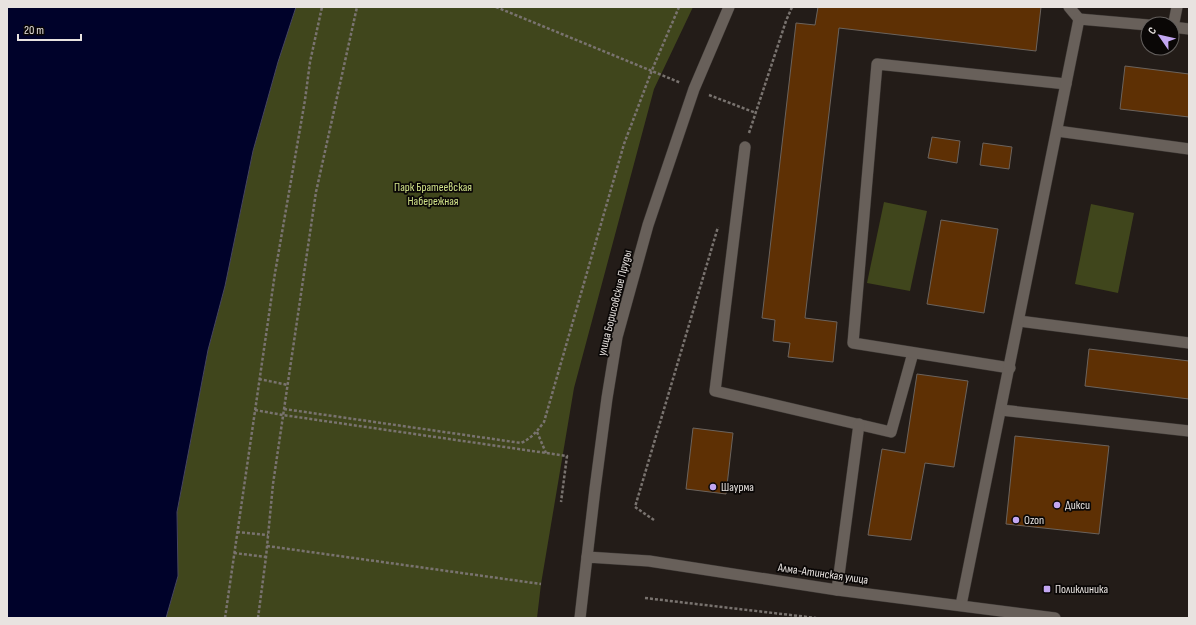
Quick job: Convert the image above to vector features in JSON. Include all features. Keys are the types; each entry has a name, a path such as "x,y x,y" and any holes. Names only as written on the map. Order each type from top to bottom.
{"street":[{"name":"улица Борисовские Пруды","path":"580,618 598,466 617,337 648,225 694,89 729,7"},
{"path":"1069,7 1079,19 1140,24"},
{"path":"961,605 1010,368 1079,19"},
{"path":"1010,368 853,343 877,64 1066,84"},
{"path":"1057,131 1189,149"},
{"path":"745,147 715,391 891,432 913,353"},
{"path":"1019,321 1189,343"},
{"path":"1001,410 1189,432"},
{"path":"838,590 859,424"},
{"name":"Алма-Атинская улица","path":"587,557 649,562 838,590 961,605 1027,616 1055,618"}],"path":[{"path":"225,618 275,273 305,100 310,62 322,7"},
{"path":"258,618 273,484 316,192 357,7"},
{"path":"496,7 756,113"},
{"path":"284,409 521,443 529,439 537,432 544,422 624,144 652,70 679,7"},
{"path":"745,147 786,21 792,7"},
{"path":"654,520 635,507 718,227"},
{"path":"259,379 288,385"},
{"path":"255,410 567,456 561,502"},
{"path":"537,432 546,453"},
{"path":"237,532 268,535"},
{"path":"267,546 541,584"},
{"path":"234,553 266,557"},
{"path":"645,598 816,618"}],"green space":[{"name":"Парк Братеевская Набережная","path":"296,7 693,7 654,89 574,388 541,584 537,618 166,618 178,576 177,512 208,350 225,286 253,151 278,62"},
{"path":"884,202 927,211 910,291 867,283"},
{"path":"1091,204 1134,213 1118,293 1075,284"}],"water":[{"path":"7,7 296,7 278,62 253,151 225,286 208,350 177,512 178,576 166,618 7,618"}],"building":[{"path":"818,7 1041,7 1036,51 839,28 805,318 837,322 833,362 788,357 790,343 773,341 775,320 762,318 796,23 815,25"},
{"path":"1125,66 1189,74 1189,117 1120,109"},
{"path":"932,137 960,141 957,163 928,158"},
{"path":"983,143 1012,147 1009,169 980,165"},
{"path":"941,220 998,229 984,313 927,304"},
{"path":"1089,349 1189,361 1189,399 1085,386"},
{"path":"917,374 968,381 954,467 925,463 911,540 868,535 882,449 905,453"},
{"path":"693,428 733,433 726,494 686,489"},
{"path":"1015,436 1109,446 1099,534 1006,524"}],"place":[{"name":"Шаурма","path":"713,487"},
{"name":"Дикси","path":"1057,505"},
{"name":"Ozon","path":"1016,520"},
{"name":"Поликлиника","path":"1047,589"}]}
